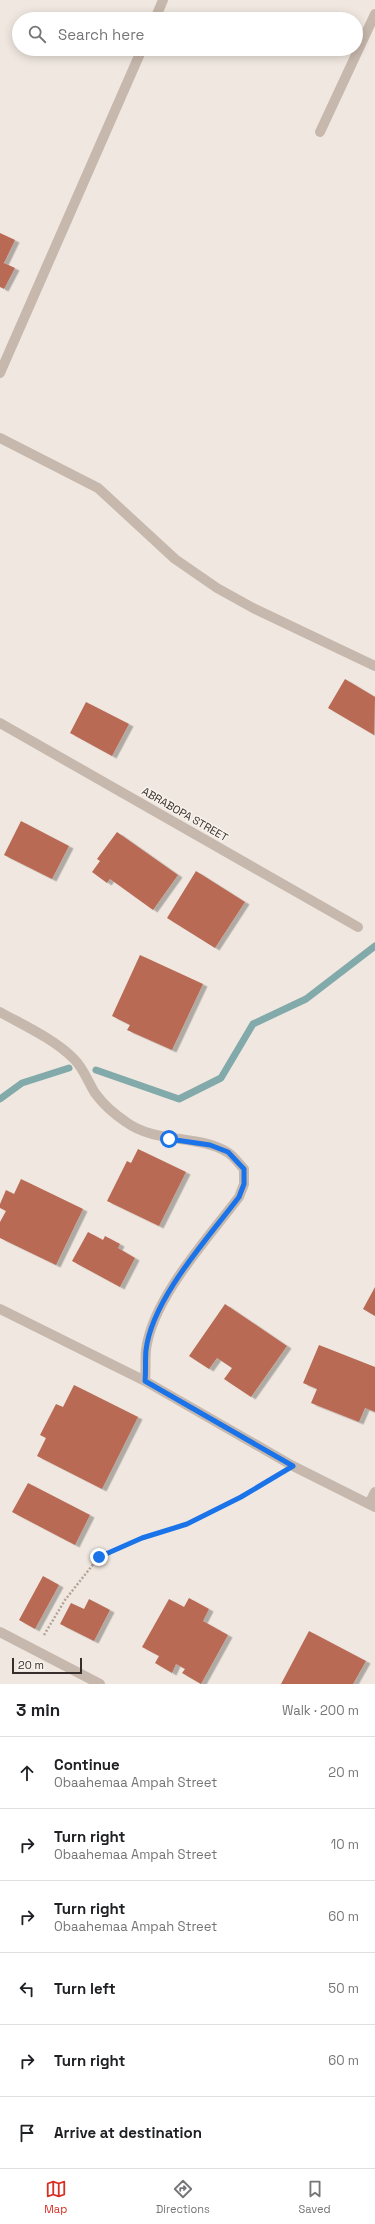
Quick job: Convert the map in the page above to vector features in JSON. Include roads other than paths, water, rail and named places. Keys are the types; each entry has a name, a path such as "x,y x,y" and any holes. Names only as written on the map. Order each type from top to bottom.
{"street":[{"path":"158,12 163,0"},
{"path":"363,40 375,14"},
{"path":"0,373 139,56"},
{"path":"320,132 355,56"},
{"path":"0,438 98,488 175,559 217,588 253,608 375,666"},
{"name":"ABRABOPA STREET","path":"0,723 358,927"},
{"path":"0,1012 34,1031 74,1059 95,1092 126,1123 144,1132 169,1139 210,1145 228,1152 244,1169 244,1184 239,1197 164,1298 154,1320 146,1349 145,1381"},
{"path":"0,1309 145,1381 293,1466 372,1505 375,1492"},
{"path":"0,1632 100,1684"}],"waterway":[{"path":"96,1070 179,1099 221,1078 253,1024 306,999 375,946"},
{"path":"0,1099 22,1083 69,1068"}]}
